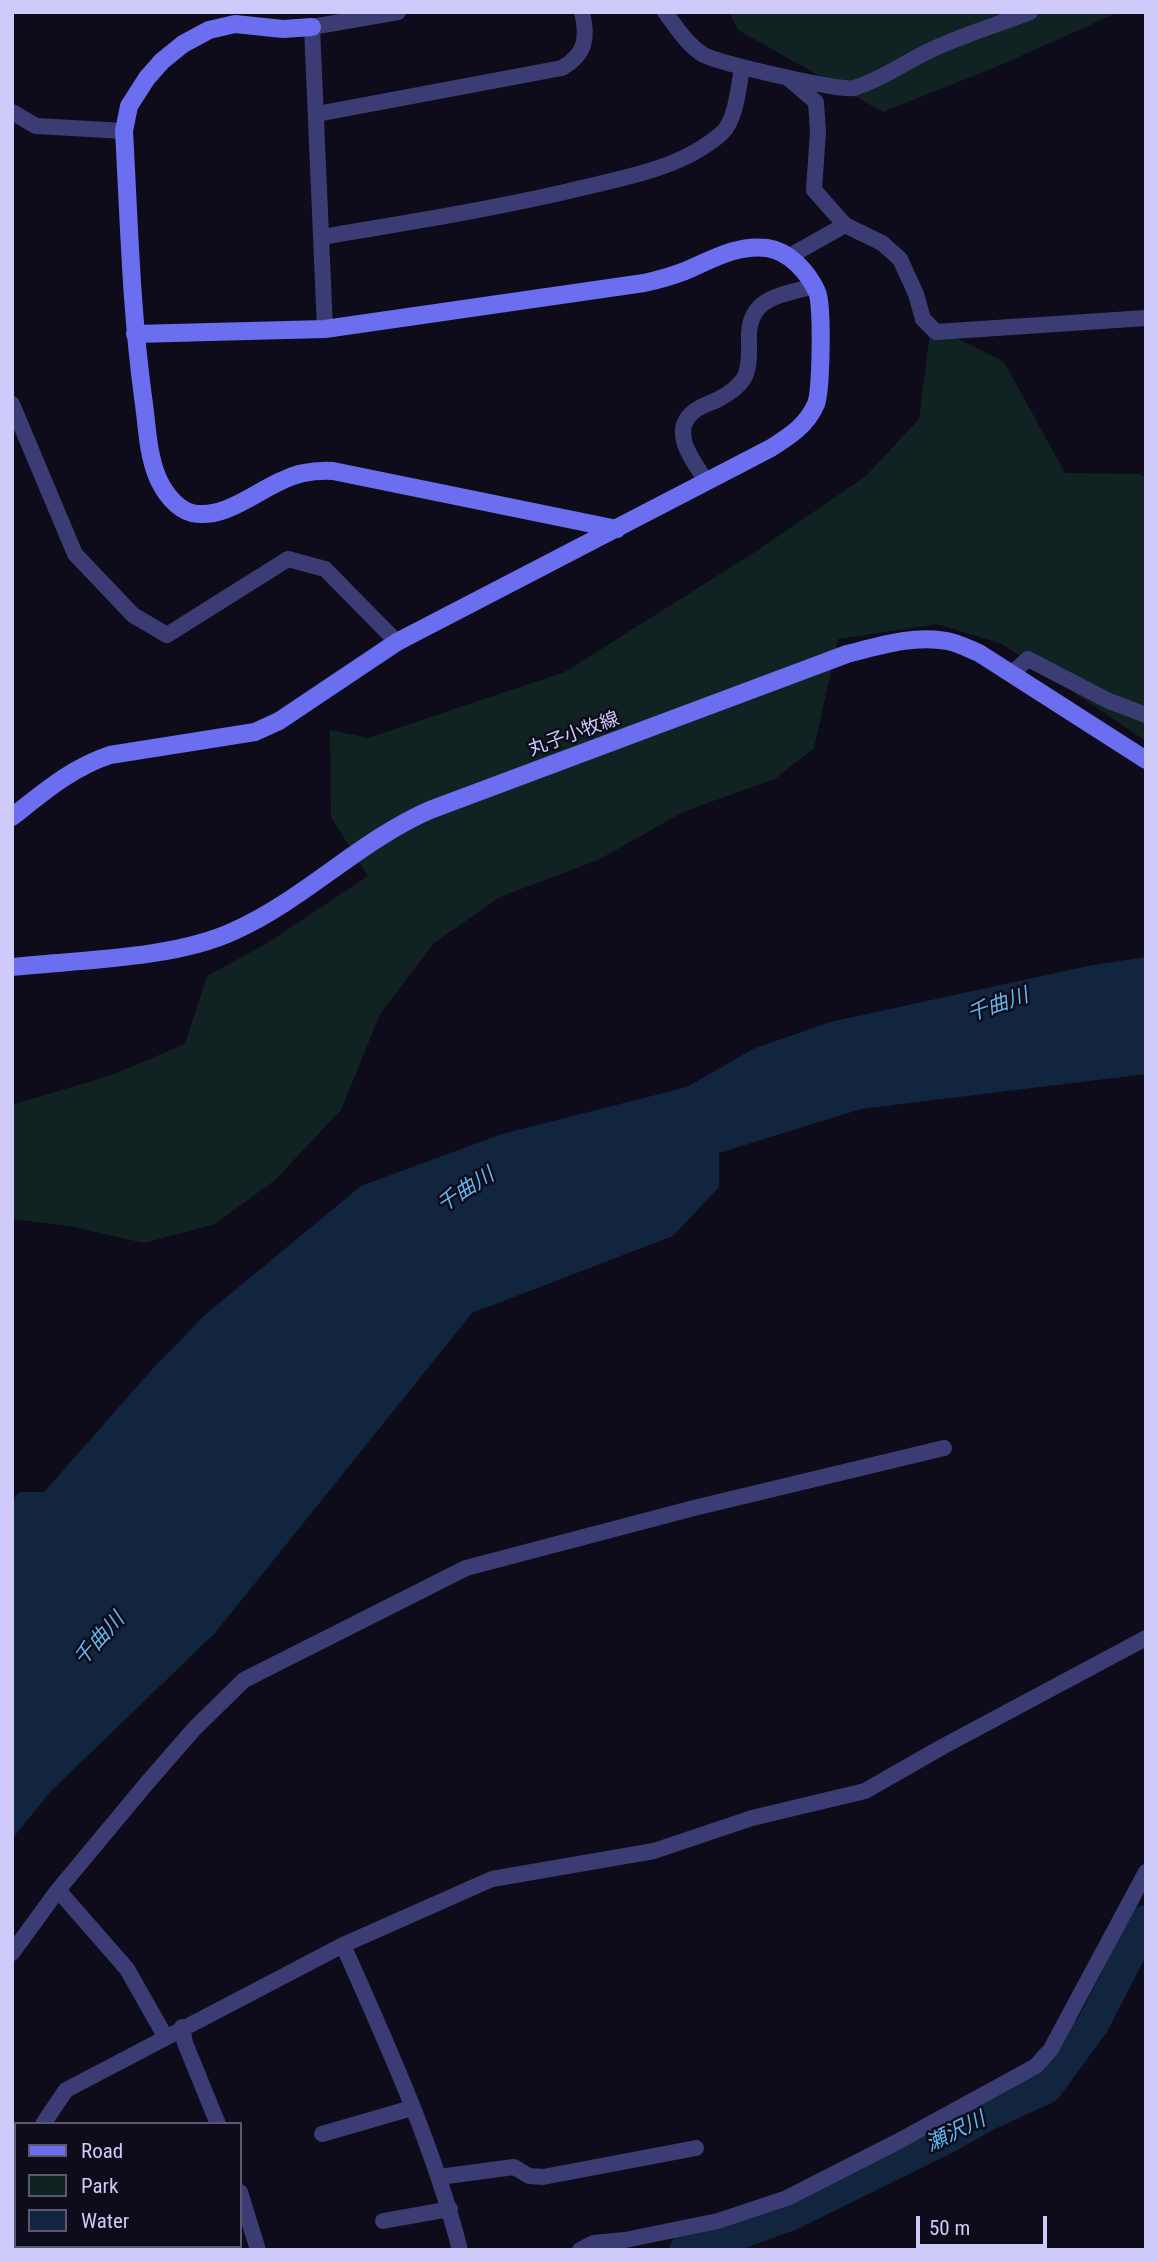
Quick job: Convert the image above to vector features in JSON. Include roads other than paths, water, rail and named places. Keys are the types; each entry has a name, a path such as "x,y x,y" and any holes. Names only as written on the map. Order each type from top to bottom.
{"street":[{"path":"317,114 562,68 573,62 583,48 587,32 582,12"},
{"path":"664,12 686,39 704,55 742,67 851,89 871,82 933,49 1030,12"},
{"path":"390,13 312,27 283,29 235,24 209,30 183,44 162,61 129,106 124,131 135,334 152,460 162,488 171,500 190,513 208,514 230,507 283,479 317,470 332,471 617,529"},
{"path":"312,27 325,329"},
{"path":"322,237 487,209 653,171 690,154 724,131 736,105 742,67"},
{"path":"786,76 816,102 818,132 814,190 845,225 882,243 900,259 916,294 923,320 936,332 1146,318"},
{"path":"12,112 36,126 124,131"},
{"path":"788,257 845,225"},
{"path":"12,817 59,779 110,755 255,732 267,727 303,707 397,642 771,448 793,434 807,419 820,387 819,295 804,271 785,253 767,248 728,252 683,272 644,283 325,329 135,334"},
{"path":"706,481 686,447 682,432 690,414 729,394 744,378 749,356 748,337 752,312 767,300 814,286"},
{"path":"12,404 75,554 133,615 167,635 288,559 325,569 397,642"},
{"name":"丸子小牧線","path":"12,967 163,951 200,943 232,932 297,895 378,836 402,822 847,654 908,640 949,641 979,653 1146,760"},
{"path":"1012,673 1028,659 1109,701 1146,715"},
{"path":"12,1952 58,1890 194,1729 244,1680 466,1568 694,1508 943,1448"},
{"path":"44,2122 66,2090 165,2036 343,1945 492,1879 654,1851 752,1818 865,1791 1146,1639"},
{"path":"580,2250 594,2244 718,2221 787,2197 897,2142 1036,2066 1051,2049 1146,1872"},
{"path":"58,1890 127,1969 165,2036"},
{"path":"343,1945 401,2075 450,2209 460,2250"},
{"path":"182,2027 185,2043 217,2122"},
{"path":"322,2134 412,2108"},
{"path":"439,2177 513,2167 529,2176 543,2177 696,2148"},
{"path":"242,2198 258,2250"},
{"path":"383,2221 450,2209"}],"water":[{"name":"千曲川","path":"1146,957 1146,1074 861,1109 719,1153 719,1187 673,1236 472,1313 215,1633 51,1791 12,1839 12,1500 20,1492 44,1492 156,1365 206,1314 361,1186 502,1134 687,1087 753,1049 830,1022 1088,966"}],"waterway":[{"name":"瀬沢川","path":"685,2250 699,2248 792,2214 1046,2088 1093,2024 1146,1921"}]}
